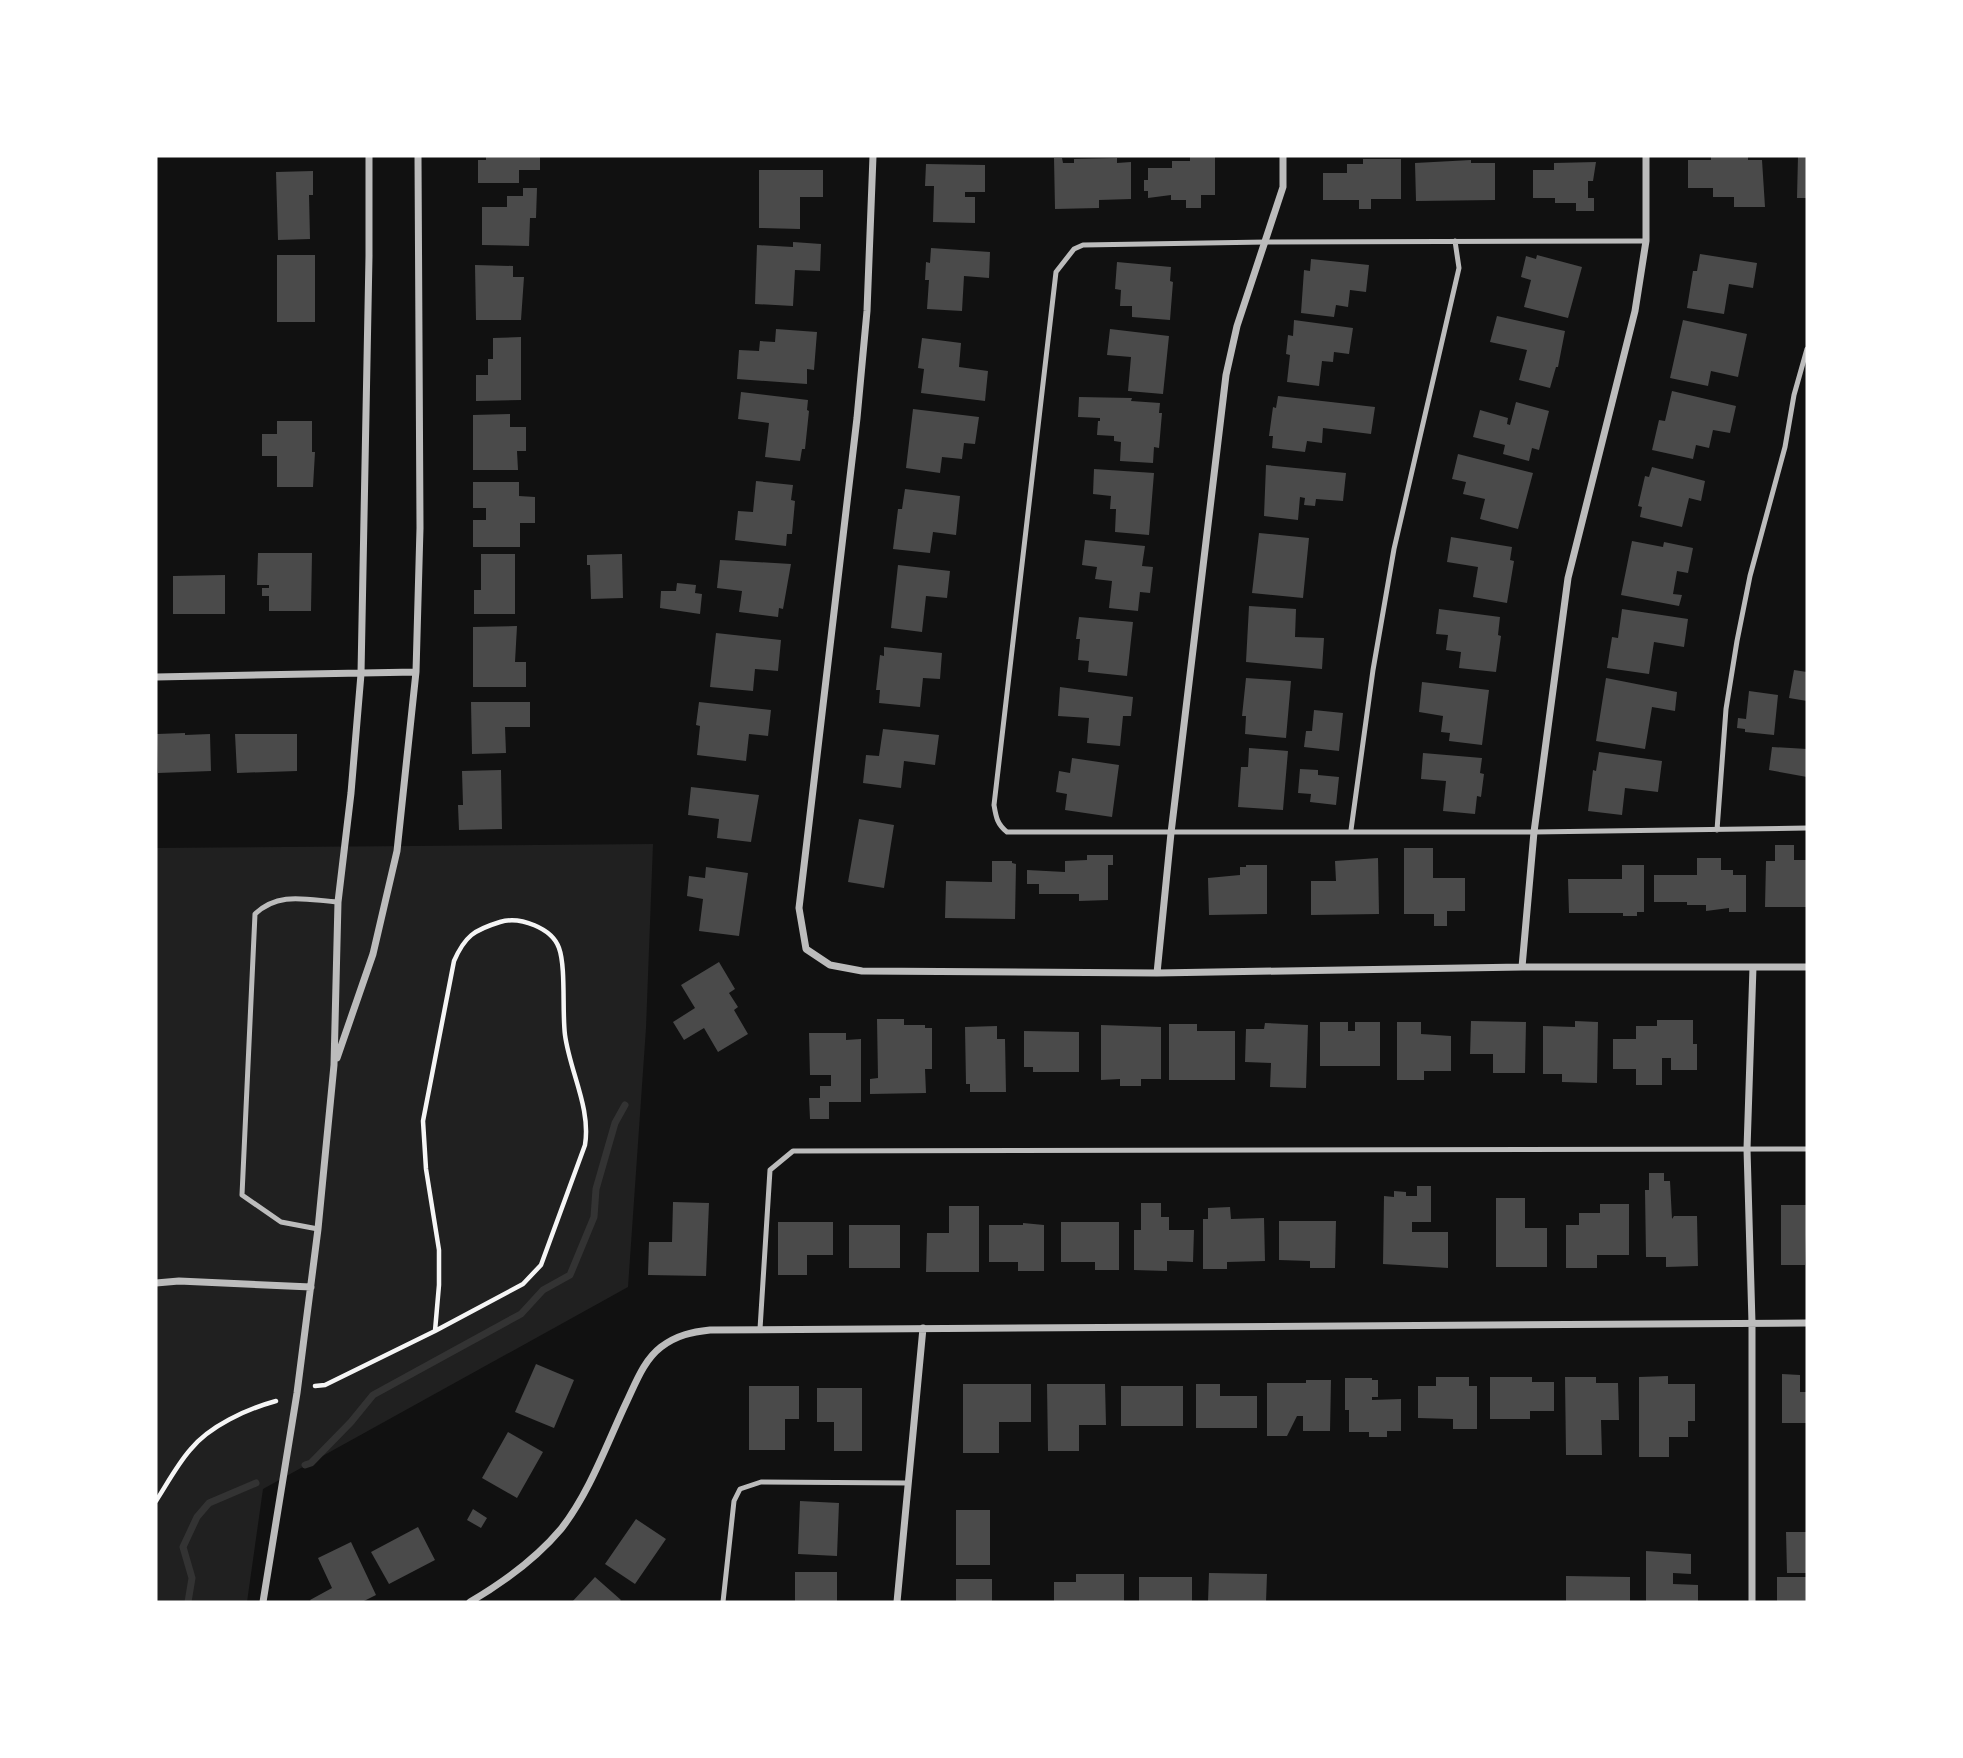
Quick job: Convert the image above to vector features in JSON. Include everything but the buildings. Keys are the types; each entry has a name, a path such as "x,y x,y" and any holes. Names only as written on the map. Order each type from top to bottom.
{"street":[{"path":"263,1602 297,1394 318,1229 334,1065 338,902 351,793 360,674 369,156"},
{"path":"334,1065 373,954 397,850 416,672 420,528 418,156"},
{"path":"873,156 867,311 857,418 799,908 806,949 830,965 862,971 1157,973 1522,967 1807,967"},
{"path":"1157,973 1171,833 1226,375 1237,326 1283,187 1283,156"},
{"path":"1522,967 1534,832 1568,578 1635,311 1646,241 1646,156"},
{"path":"156,677 416,672"},
{"path":"1752,1602 1752,1323 1747,1149 1753,967"},
{"path":"156,1283 179,1281 311,1287"},
{"path":"470,1602 509,1578 537,1554 561,1528 583,1495 644,1366 660,1348 683,1333 760,1329 1807,1323"},
{"path":"897,1602 923,1328"}],"lane":[{"path":"1352,830 1373,670 1394,549 1459,268 1454,241"},
{"path":"1646,241 1266,242 1083,245 1074,249 1056,272 994,805 996,818 999,826 1007,832 1534,832 1807,828"},
{"path":"1717,830 1726,709 1737,641 1750,576 1785,447 1794,395 1807,349"},
{"path":"318,1229 281,1222 242,1195 255,914 266,903 283,898 338,902"},
{"path":"760,1329 770,1170 793,1151 1807,1149"},
{"path":"723,1602 734,1501 740,1489 761,1482 908,1483"}],"path":[{"path":"315,1386 325,1385 435,1331 523,1284 541,1265 585,1145 588,1129 565,1037 559,948 551,935 531,923 506,920 478,929 461,944 454,961 423,1121 426,1169 439,1250 435,1331"},
{"path":"156,1501 190,1449 235,1417 276,1401"}],"shaded area":[{"path":"653,844 646,1028 628,1287 263,1489 247,1602 156,1602 156,848"}],"waterway":[{"path":"305,1465 311,1463 351,1422 373,1395 521,1314 543,1290 570,1275 594,1217 596,1189 615,1123 625,1105"},
{"path":"188,1602 192,1578 183,1547 197,1517 209,1503 256,1483"}]}
